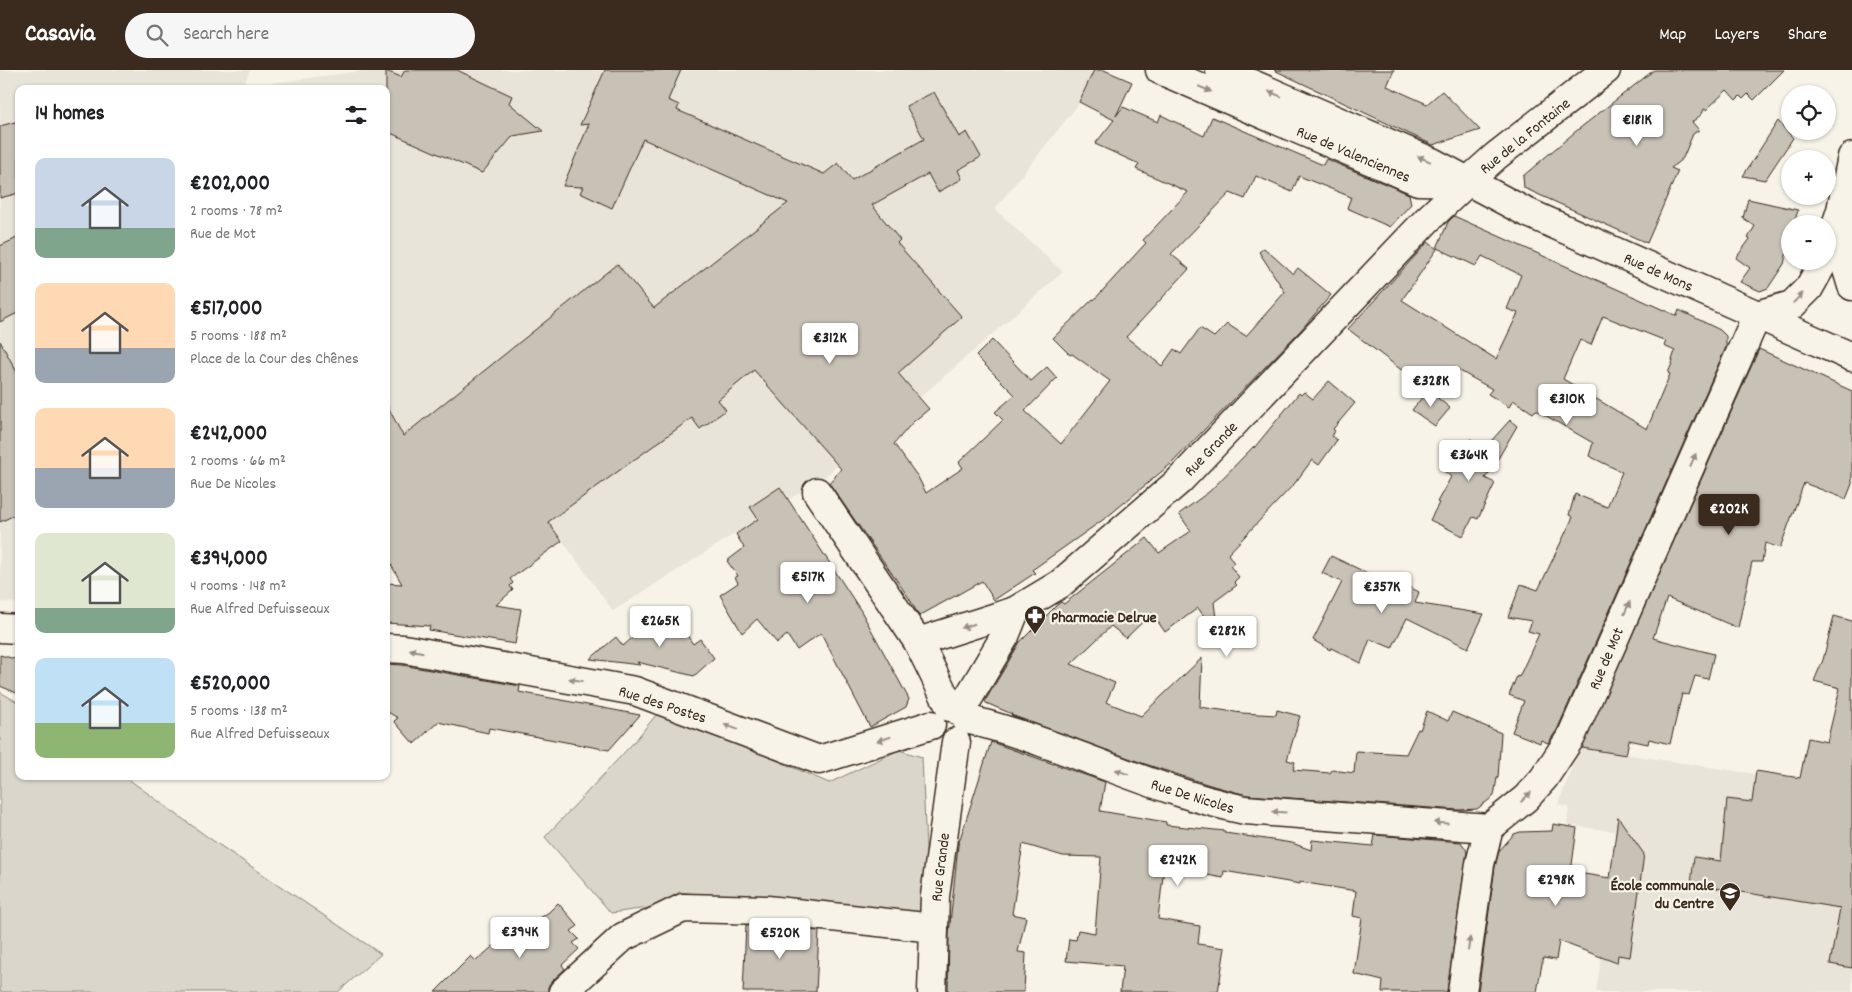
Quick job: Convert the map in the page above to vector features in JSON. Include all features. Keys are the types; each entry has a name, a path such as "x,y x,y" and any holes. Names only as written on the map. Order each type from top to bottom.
{"street":[{"name":"Rue de Valenciennes","path":"1160,70 1418,181 1467,182"},
{"name":"Rue de Valenciennes","path":"1220,70 1432,162 1467,182"},
{"name":"Rue de la Fontaine","path":"1467,182 1496,156 1606,70"},
{"path":"1836,225 1852,157"},
{"name":"Rue de Mons","path":"1467,182 1524,211 1852,357"},
{"name":"Rue Grande","path":"932,992 935,896 952,721 1005,636 1015,611 1060,584 1179,481 1427,220 1467,182"},
{"path":"1841,210 1845,263 1852,286"},
{"path":"1757,314 1792,305 1809,288 1819,270"},
{"name":"Rue de Mot","path":"1489,828 1532,791 1544,778 1571,737 1757,314"},
{"path":"816,492 918,642 952,721"},
{"path":"918,642 1015,611"},
{"path":"0,628 15,629"},
{"name":"Rue des Postes","path":"390,648 404,649 635,691 819,760 952,721"},
{"name":"Rue De Nicoles","path":"952,721 1004,729 1168,789 1245,810 1489,828"},
{"path":"1462,992 1480,864 1489,828"},
{"path":"563,992 623,937 683,908 767,910 934,928"}],"shaded area":[{"path":"0,70 250,70 244,85 15,85 15,603 0,602"},
{"path":"368,70 1094,70 1081,101 995,209 1063,272 898,417 855,448 827,475 613,611 554,529 424,614 390,564 390,85 258,85"},
{"path":"0,692 15,701 15,780 129,780 209,838 381,954 338,992 0,992"},
{"path":"660,710 829,783 899,750 922,757 929,919 679,892 662,906 611,913 545,837 635,741"},
{"name":"École communale du Centre","path":"1579,747 1852,789 1852,992 1596,992 1620,832 1567,825 1569,807 1558,805"}],"building":[{"path":"405,70 457,70 512,96 509,103 543,131 513,136 482,173 390,133 390,85 386,85 386,71 401,77"},
{"path":"605,70 681,70 668,100 679,105 677,110 824,174 838,163 852,180 924,139 906,106 934,92 959,137 967,132 981,157 958,170 962,179 938,192 928,174 872,205 900,240 897,243 962,317 898,373 929,409 913,422 894,444 918,477 926,493 963,468 959,462 1003,420 995,412 1015,395 976,356 992,340 1031,381 1047,367 1057,378 1025,411 1061,444 1110,381 1072,354 1070,355 1053,338 1094,300 1146,243 1143,240 1188,192 1136,169 1139,164 1095,144 1114,120 1079,102 1094,70 1104,70 1132,82 1116,116 1123,107 1158,122 1161,115 1204,136 1212,117 1323,165 1326,159 1409,194 1411,204 1390,227 1347,208 1351,197 1299,176 1292,192 1256,176 1245,199 1230,193 1171,254 1189,269 1126,337 1162,366 1174,349 1181,354 1200,328 1214,337 1227,324 1246,336 1285,292 1259,252 1264,248 1293,274 1298,268 1331,295 1301,330 1172,463 1107,517 1032,570 1035,573 994,600 982,581 919,616 909,598 829,483 841,469 754,370 718,400 726,410 700,429 692,418 548,522 562,541 510,579 513,583 510,586 513,590 496,605 521,609 515,644 429,630 430,626 390,623 390,583 402,584 390,563 390,411 403,436 617,264 654,308 788,203 643,139 612,208 580,193 583,187 563,186 589,124 580,125"},
{"path":"1274,70 1394,70 1387,86 1427,104 1442,91 1480,130 1433,145"},
{"path":"1654,70 1784,70 1754,100 1748,94 1743,99 1740,96 1736,100 1727,90 1692,122 1699,130 1693,134 1683,158 1671,168 1678,171 1647,243 1524,188 1523,176"},
{"path":"1778,121 1781,124 1781,140 1792,140 1785,150 1781,150 1781,156 1765,180 1743,176"},
{"path":"15,122 15,194 0,198 0,126"},
{"path":"1748,199 1798,210 1797,215 1781,215 1781,268 1768,288 1760,291 1740,282 1750,268 1736,258 1750,239 1748,238 1755,226 1743,218"},
{"path":"1454,216 1677,316 1679,310 1720,330 1726,336 1726,347 1557,730 1548,743 1541,740 1540,743 1512,732 1524,701 1509,695 1539,634 1528,631 1532,621 1508,617 1521,584 1538,590 1573,517 1569,515 1575,494 1607,507 1622,472 1589,456 1593,443 1536,410 1533,413 1513,400 1509,407 1488,394 1492,389 1458,370 1438,398 1348,329 1428,242 1437,249 1402,300 1496,359 1518,313 1507,309 1521,275 1482,256 1476,266 1437,248 1448,222","holes":["1603,316 1666,341 1664,346 1675,351 1673,361 1668,373 1670,374 1647,429 1563,379 1580,340 1591,345"]},
{"path":"15,239 15,314 0,322 0,246"},
{"path":"0,341 15,369 15,515 0,522"},
{"path":"1759,349 1852,391 1852,484 1846,499 1804,483 1780,548 1765,543 1762,562 1752,562 1738,628 1667,598 1653,638 1714,654 1708,679 1695,676 1689,695 1682,694 1670,744 1649,739 1648,744 1629,740 1626,755 1582,748"},
{"path":"1329,381 1355,403 1333,429 1335,431 1332,436 1337,440 1319,465 1312,460 1295,483 1228,554 1234,563 1230,566 1239,577 1234,582 1237,585 1214,602 1218,636 1198,608 1165,632 1152,613 1126,638 1111,626 1071,664 1115,683 1106,702 1141,716 1202,658 1200,707 1242,713 1276,715 1277,710 1300,716 1287,760 1295,762 1293,770 1330,773 1332,770 1354,773 1356,751 1406,754 1418,729 1420,730 1427,711 1448,721 1452,712 1501,733 1498,778 1494,796 1477,809 1459,810 1247,795 1145,764 1011,715 986,703 985,701 1020,642 1058,604 1061,602 1064,604 1147,538 1159,553 1191,531 1179,514 1210,491 1254,446 1254,448 1299,393 1301,395 1304,392 1313,399"},
{"path":"1428,390 1450,408 1435,426 1412,410"},
{"path":"1510,420 1517,426 1485,478 1495,483 1478,519 1473,517 1463,536 1430,520 1439,503 1437,502 1451,477 1441,468 1460,443 1463,445 1471,439 1483,450"},
{"path":"780,487 861,611 909,699 906,707 870,727 821,633 797,650 787,635 777,643 757,619 742,633 720,595 738,583 735,577 738,576 727,561 744,548 736,534 758,519 750,507"},
{"path":"1331,556 1397,587 1400,582 1419,592 1415,603 1484,614 1468,648 1407,618 1392,648 1370,639 1361,663 1331,648 1330,650 1313,640 1342,582 1322,573"},
{"path":"669,609 693,644 700,639 714,658 694,676 637,662 640,665 590,659 616,637 623,646 654,619"},
{"path":"1834,616 1852,621 1852,968 1830,964 1840,908 1691,884 1694,857 1721,861 1727,799 1752,802 1756,771 1800,778 1808,738 1827,742 1840,688 1814,681 1823,660"},
{"path":"0,655 15,659 15,692 0,686"},
{"path":"390,664 520,686 519,692 640,715 609,750 489,728 488,733 438,722 414,744 394,721 398,718 390,713"},
{"path":"991,742 1105,782 1100,811 1166,822 1166,825 1225,831 1225,833 1292,843 1311,850 1312,840 1373,846 1375,835 1461,842 1467,851 1447,992 1382,992 1383,981 1354,974 1362,918 1353,916 1356,891 1224,871 1223,878 1164,867 1158,919 1200,926 1198,944 1225,948 1218,992 1120,992 1123,966 1066,961 1069,939 1076,940 1078,930 1095,933 1101,857 1063,856 1023,844 1012,914 1026,917 1018,952 1026,953 1024,992 948,992 949,934 958,845"},
{"path":"1618,817 1644,854 1630,957 1618,955 1617,963 1559,941 1556,960 1543,958 1537,992 1478,992 1495,867 1499,851 1514,834 1520,832 1552,831 1553,824 1577,828 1571,872 1610,878"},
{"path":"558,903 578,926 571,931 579,939 573,943 579,949 562,965 565,969 552,981 548,987 548,992 435,992 471,956 476,961 507,934 511,938 549,912"},
{"path":"746,925 819,931 816,992 743,992"}],"place":[{"name":"Pharmacie Delrue","path":"1035,635"},
{"name":"École communale du Centre","path":"1730,912"}]}
